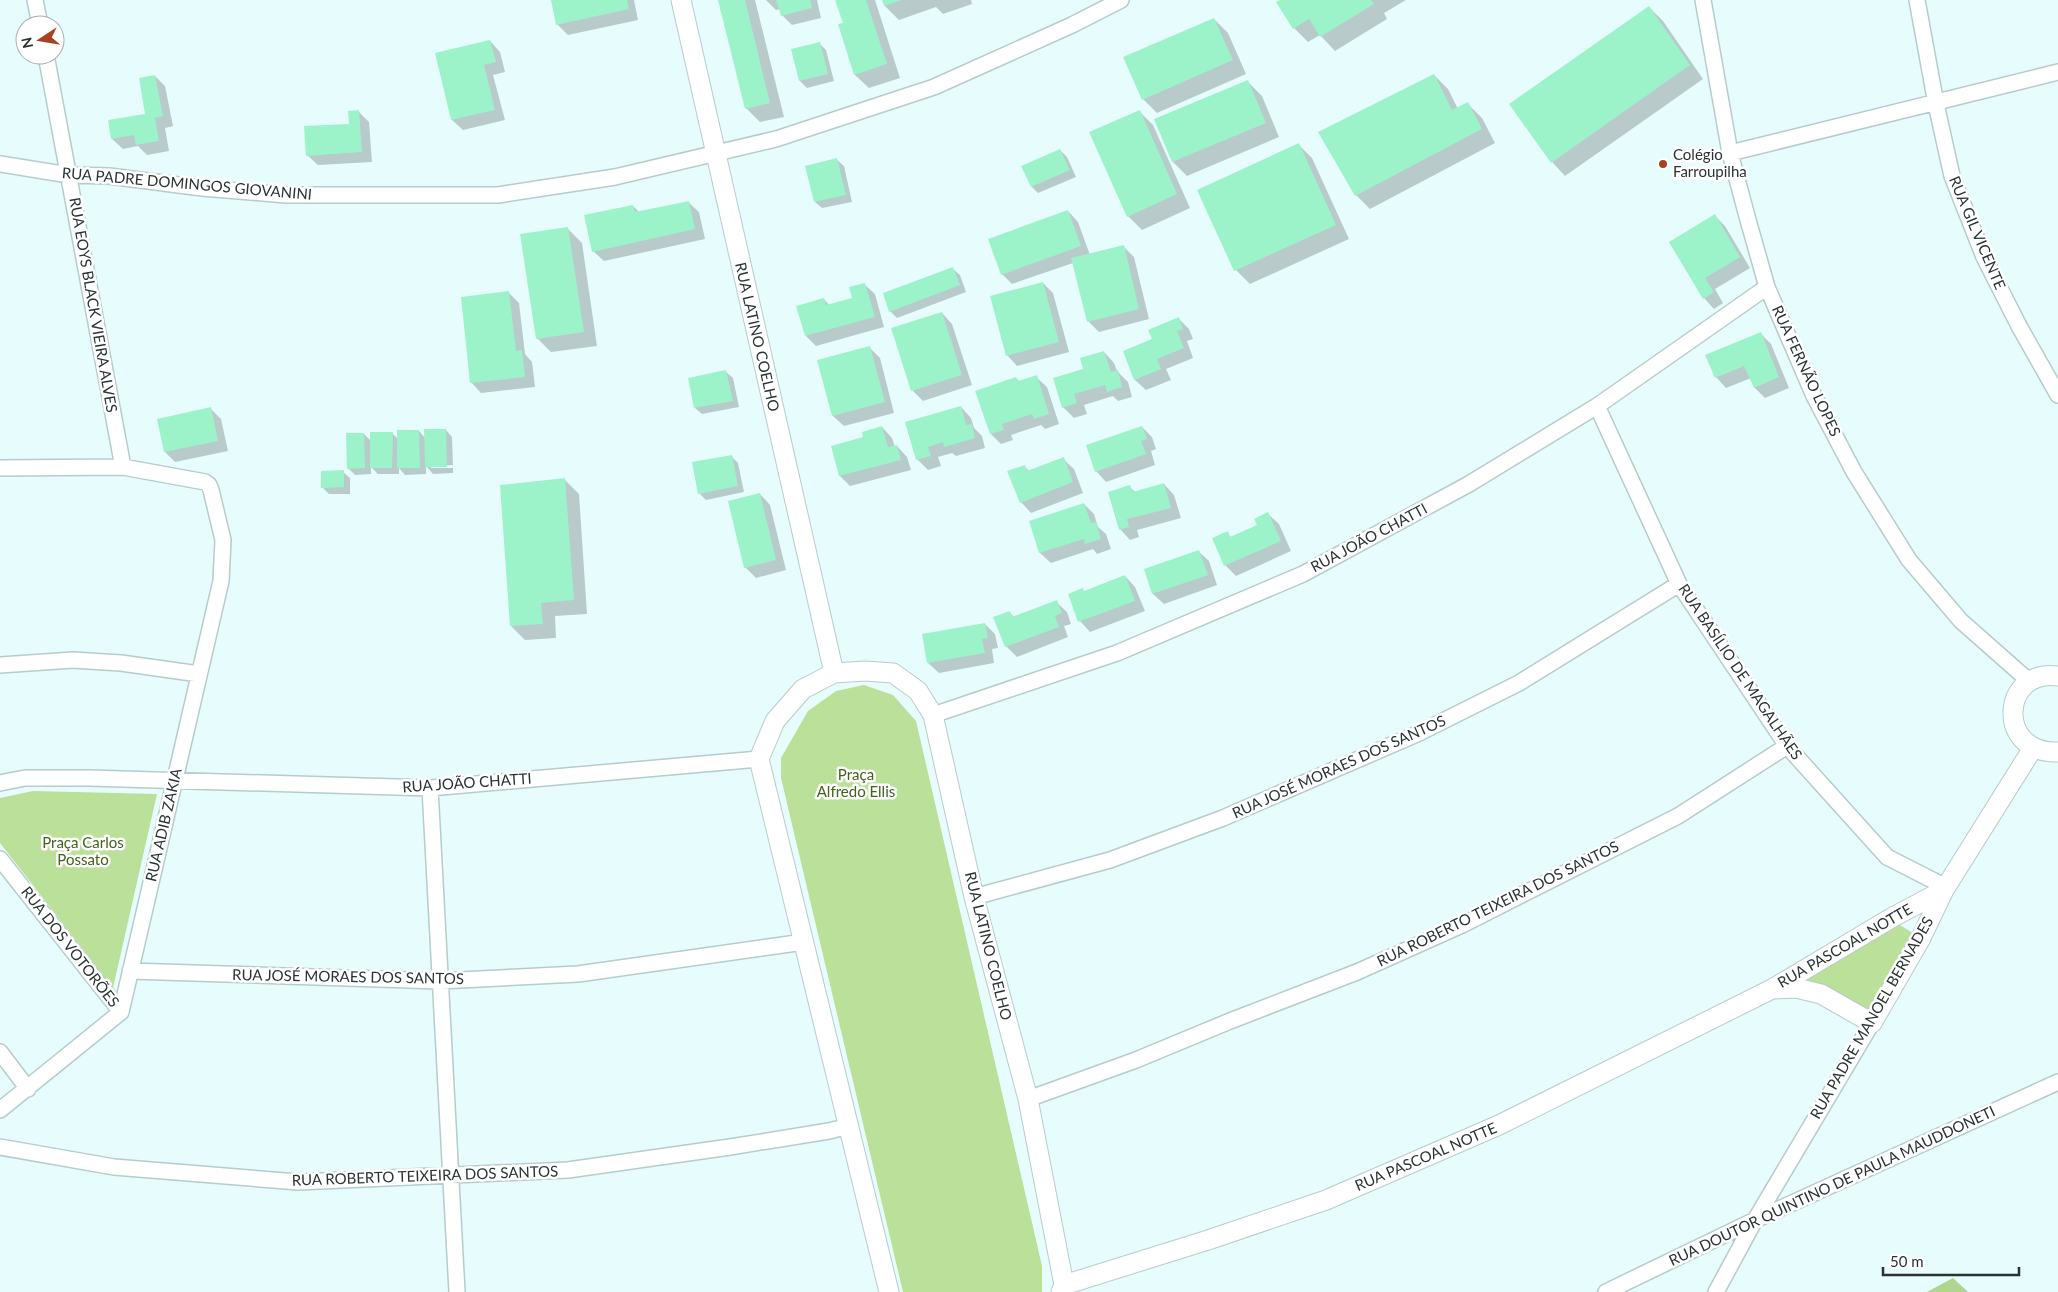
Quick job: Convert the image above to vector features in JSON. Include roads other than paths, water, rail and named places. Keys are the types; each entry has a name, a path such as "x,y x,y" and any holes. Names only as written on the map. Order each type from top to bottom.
{"street":[{"path":"35,0 38,15"},
{"name":"RUA LATINO COELHO","path":"682,0 834,673"},
{"name":"RUA PADRE DOMINGOS GIOVANINI","path":"0,164 70,175 109,176 202,188 286,195 498,195 615,178 776,139 934,87 1072,25 1121,0"},
{"name":"RUA FERNÃO LOPES","path":"1703,0 1730,152 1768,288 1814,396 1854,472 1910,560 1961,621 2029,681"},
{"name":"RUA GIL VICENTE","path":"1917,0 1936,104 1952,176 1984,257 2019,326 2058,396"},
{"name":"RUA EOYS BLACK VIEIRA ALVES","path":"48,65 123,467"},
{"path":"1730,152 1936,104 2058,72"},
{"name":"RUA JOÃO CHATTI","path":"933,715 1117,653 1303,574 1469,484 1597,406 1768,288"},
{"name":"RUA BASÍLIO DE MAGALHÃES","path":"1597,406 1679,584 1787,746 1887,857 1945,888"},
{"path":"0,468 123,467"},
{"name":"RUA ADIB ZAKIA","path":"120,1012 221,581 224,540 209,485 205,482 123,467"},
{"name":"RUA JOSÉ MORAES DOS SANTOS","path":"974,897 1110,860 1223,818 1419,733 1519,683 1679,584"},
{"path":"0,665 73,660 199,674"},
{"name":"RUA LATINO COELHO","path":"759,758 775,721 804,689 834,673 865,671 893,673 918,691 933,715 974,897 1028,1099 1063,1289"},
{"path":"2058,676 2047,674 2029,681 2019,690 2012,711 2017,732 2026,743 2033,748 2046,752 2058,752"},
{"name":"RUA ROBERTO TEIXEIRA DOS SANTOS","path":"1028,1099 1136,1060 1357,972 1462,925 1678,816 1787,746"},
{"name":"RUA PADRE MANOEL BERNADES","path":"1716,1292 1755,1220 1921,938 1945,888 2033,748"},
{"path":"759,758 889,1292"},
{"name":"RUA JOÃO CHATTI","path":"0,783 24,778 430,788 759,758"},
{"path":"430,788 457,1292"},
{"name":"RUA DOS VOTORÕES","path":"0,858 120,1012"},
{"name":"RUA PASCOAL NOTTE","path":"1063,1289 1326,1200 1500,1125 1772,989 1945,888"},
{"name":"RUA JOSÉ MORAES DOS SANTOS","path":"130,971 440,981 578,974 804,942"},
{"name":"RUA PASCOAL NOTTE","path":"1772,989 1796,988 1821,994 1872,1022"},
{"path":"0,1110 120,1012"},
{"path":"0,1052 28,1089"},
{"name":"RUA DOUTOR QUINTINO DE PAULA MAUDDONETI","path":"1606,1292 1755,1220 2058,1082"},
{"name":"RUA ROBERTO TEIXEIRA DOS SANTOS","path":"0,1148 114,1168 298,1182 568,1170 730,1147 849,1126"}],"place":[{"name":"Colégio Farroupilha","path":"1663,164"}],"park label":[{"name":"Praça Alfredo Ellis","path":"856,784"},
{"name":"Praça Carlos Possato","path":"83,852"}]}
